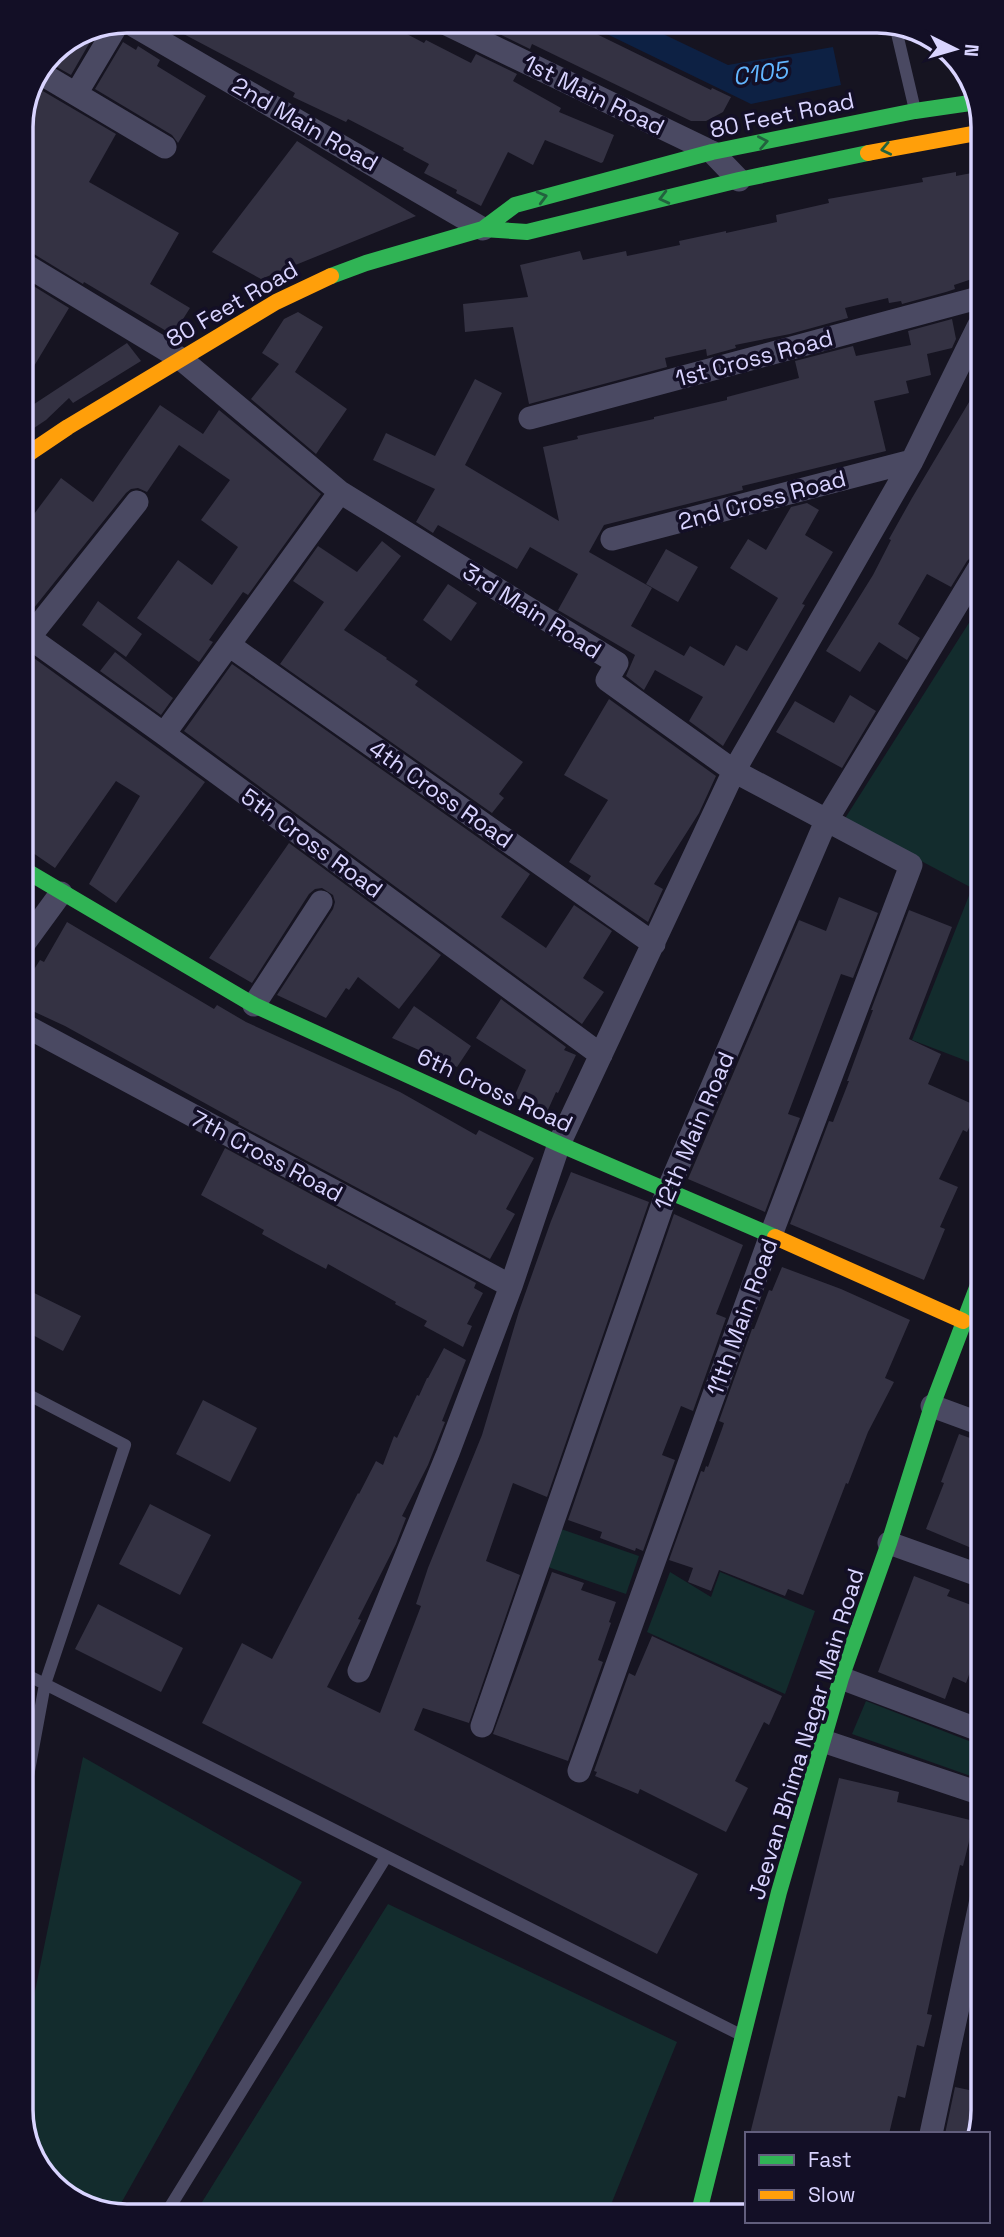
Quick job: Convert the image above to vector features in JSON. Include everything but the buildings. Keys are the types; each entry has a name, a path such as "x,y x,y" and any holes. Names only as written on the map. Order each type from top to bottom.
{"street":[{"name":"2nd Main Road","path":"167,33 483,229"},
{"name":"1st Main Road","path":"465,33 712,152 739,180"},
{"path":"76,94 111,35"},
{"path":"48,78 165,146"},
{"name":"80 Feet Road","path":"33,450 275,302 366,263 483,229 527,232 739,180 919,127 968,106"},
{"name":"80 Feet Road","path":"483,229 515,205 712,152 919,127 971,132"},
{"name":"3rd Main Road","path":"33,270 181,359 340,492 617,663 607,680 734,771 911,865"},
{"name":"1st Cross Road","path":"530,418 971,300"},
{"path":"359,1671 448,1453 559,1144 734,771 912,461 971,341"},
{"name":"2nd Cross Road","path":"612,539 912,461"},
{"path":"164,734 340,492"},
{"path":"33,627 137,502"},
{"name":"12th Main Road","path":"482,1726 667,1192 826,821 971,581"},
{"name":"5th Cross Road","path":"33,644 164,734 601,1055"},
{"name":"4th Cross Road","path":"229,645 654,944"},
{"name":"11th Main Road","path":"579,1771 771,1235 911,865"},
{"name":"6th Cross Road","path":"33,875 254,1005 559,1144 963,1321"},
{"path":"33,932 61,893"},
{"path":"254,1005 321,902"},
{"name":"7th Cross Road","path":"33,1030 510,1286"},
{"name":"Jeevan Bhima Nagar Main Road","path":"701,2204 779,1892 841,1678 889,1544 932,1406 971,1301"},
{"path":"932,1406 971,1420"},
{"path":"889,1544 971,1573"},
{"path":"841,1678 971,1727"},
{"path":"823,1741 971,1790"},
{"path":"931,2132 971,1947"}],"lane":[{"path":"898,36 919,127"},
{"path":"33,1397 125,1445 45,1684 33,1749"},
{"path":"33,1678 743,2036"},
{"path":"172,2204 386,1857"}],"green space":[{"path":"971,620 971,887 844,820"},
{"path":"971,891 971,1063 912,1040"},
{"path":"561,1529 639,1556 626,1594 548,1567"},
{"path":"670,1572 711,1597 720,1572 815,1611 785,1694 647,1632"},
{"path":"866,1701 971,1742 971,1776 852,1734"},
{"path":"83,1757 302,1882 121,2204 97,2199 70,2184 49,2162 38,2140 33,2110 33,2001"},
{"path":"388,1904 677,2042 611,2204 201,2204"}],"water":[{"name":"C105","path":"605,33 661,33 728,65 833,47 841,85 751,104"}],"traffic: fast":[{"path":"483,229 515,205 712,152 915,111 967,103"},
{"path":"331,276 483,229 527,232 739,180 868,153"},
{"path":"33,875 254,1005 559,1144 775,1237"},
{"path":"701,2204 779,1892 841,1678 889,1543 932,1406 971,1303"}],"traffic: slow":[{"path":"868,153 971,134"},
{"path":"33,451 276,302 331,276"},
{"path":"775,1237 963,1321"}]}
